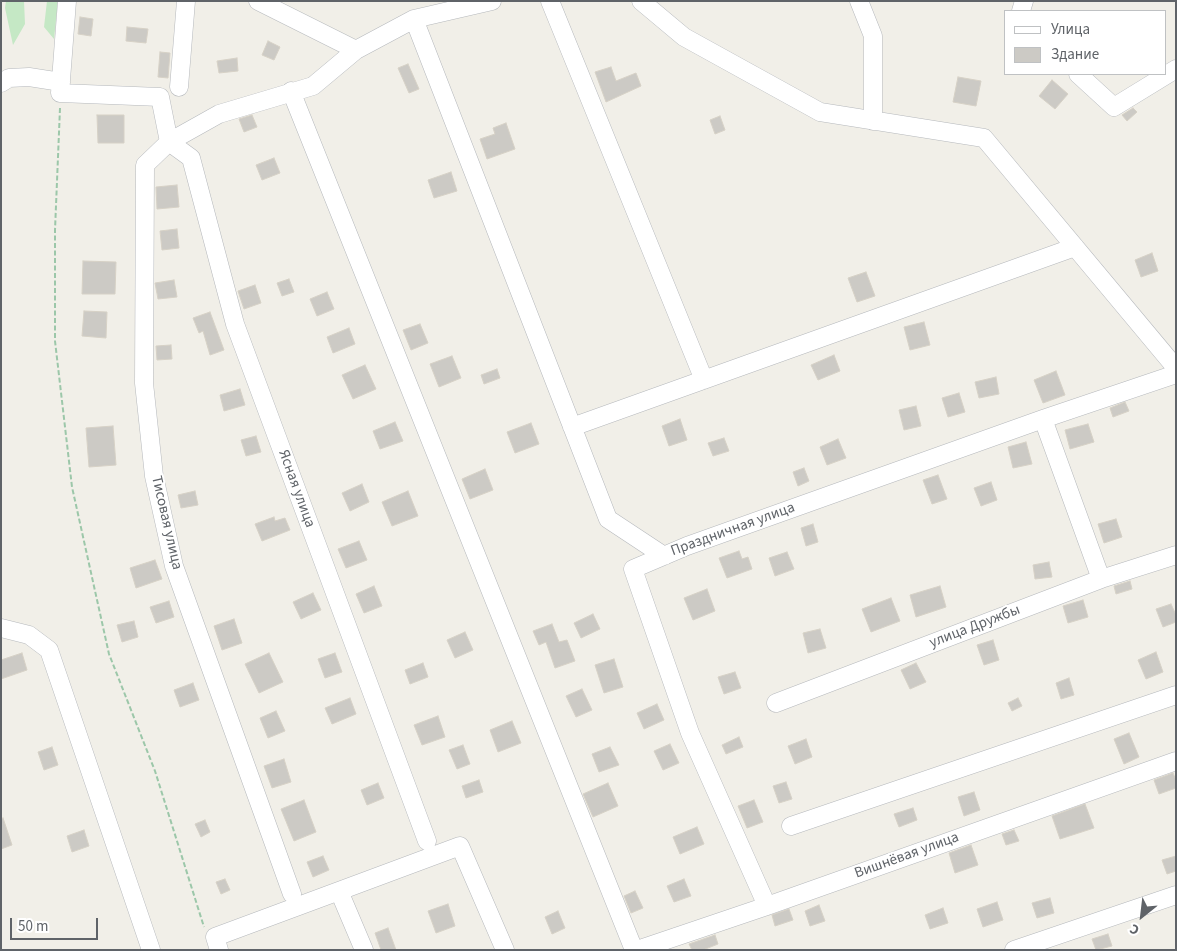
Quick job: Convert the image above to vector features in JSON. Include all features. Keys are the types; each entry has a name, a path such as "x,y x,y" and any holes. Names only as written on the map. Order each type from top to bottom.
{"street":[{"path":"61,88 67,1"},
{"path":"179,87 186,1"},
{"path":"258,1 356,50"},
{"name":"Тисовая улица","path":"292,894 174,566 154,476 144,383 145,165 169,142 219,114 313,86 356,50 414,19 492,1"},
{"path":"550,1 704,380"},
{"path":"641,1 684,37 820,112 984,138 1176,368"},
{"path":"859,1 874,36 873,120"},
{"path":"414,19 608,519 664,556"},
{"path":"1079,75 1114,107 1166,75"},
{"path":"1,83 9,78 29,77 61,88 160,96 169,142"},
{"path":"292,91 636,950"},
{"name":"Ясная улица","path":"169,142 191,158 235,324 427,841"},
{"path":"572,427 1074,247"},
{"name":"Праздничная улица","path":"767,906 690,733 633,569 687,546 1043,419 1176,374"},
{"path":"1043,419 1101,579"},
{"name":"улица Дружбы","path":"776,703 1101,579 1176,555"},
{"path":"1,628 29,635 49,650 151,950"},
{"path":"791,826 1176,695"},
{"name":"Вишнёвая улица","path":"636,950 767,906 1176,761"},
{"path":"217,944 339,891 460,846 505,950"},
{"path":"339,891 364,950"},
{"path":"1014,950 1176,895"}],"path":[{"path":"61,88 55,230 55,341 72,487 109,654 154,771 207,936 217,944"}],"green space":[{"path":"6,1 24,1 25,24 13,45 5,8"},
{"path":"47,1 58,1 54,39 44,27"}],"building":[{"path":"80,17 93,19 91,36 78,34"},
{"path":"127,27 148,29 146,43 126,41"},
{"path":"268,41 280,47 274,60 262,55"},
{"path":"160,52 170,53 168,78 158,77"},
{"path":"237,58 238,71 219,73 217,61"},
{"path":"408,64 419,89 409,93 398,68"},
{"path":"611,67 616,81 636,73 641,86 606,102 595,72"},
{"path":"958,77 981,81 976,106 953,102"},
{"path":"1052,80 1068,94 1055,109 1039,96"},
{"path":"1133,108 1137,112 1127,121 1122,115"},
{"path":"97,115 124,115 124,143 98,143"},
{"path":"252,115 257,127 244,132 239,119"},
{"path":"720,116 725,130 715,134 710,120"},
{"path":"506,123 515,149 487,159 480,139 495,134 493,128"},
{"path":"274,158 280,173 262,180 256,165"},
{"path":"451,172 457,191 434,198 428,180"},
{"path":"177,185 179,207 157,209 156,187"},
{"path":"177,229 179,248 162,250 160,231"},
{"path":"1152,253 1158,271 1141,277 1135,260"},
{"path":"83,261 116,262 115,294 82,294"},
{"path":"866,272 875,296 857,302 848,278"},
{"path":"289,279 294,292 282,296 277,283"},
{"path":"174,280 177,297 158,299 155,283"},
{"path":"255,285 261,303 244,309 238,291"},
{"path":"327,292 334,309 317,316 310,299"},
{"path":"84,311 107,312 106,338 82,336"},
{"path":"210,312 224,350 210,355 203,331 199,333 193,318"},
{"path":"924,322 930,345 910,350 904,327"},
{"path":"420,324 428,343 411,350 403,330"},
{"path":"349,328 355,344 333,353 327,337"},
{"path":"171,345 172,359 157,360 156,346"},
{"path":"834,355 840,371 818,380 811,365"},
{"path":"452,356 461,378 439,387 430,364"},
{"path":"365,365 376,389 353,399 342,375"},
{"path":"497,369 500,378 484,384 481,375"},
{"path":"1056,371 1065,395 1043,403 1034,380"},
{"path":"996,377 999,394 979,398 975,382"},
{"path":"240,389 245,405 224,411 220,395"},
{"path":"959,393 965,412 948,417 942,398"},
{"path":"1125,402 1129,411 1113,417 1110,408"},
{"path":"916,406 921,426 904,430 899,410"},
{"path":"680,419 687,440 669,446 662,426"},
{"path":"395,422 403,441 380,449 373,431"},
{"path":"531,423 539,444 515,453 507,432"},
{"path":"1088,424 1094,442 1070,449 1065,430"},
{"path":"113,426 116,465 89,467 86,428"},
{"path":"256,436 261,452 246,456 241,440"},
{"path":"724,438 729,451 713,456 708,443"},
{"path":"838,439 846,458 827,465 820,447"},
{"path":"1026,442 1032,464 1013,468 1008,447"},
{"path":"804,468 809,481 798,486 793,472"},
{"path":"485,469 493,490 470,499 462,479"},
{"path":"938,475 947,499 932,504 923,480"},
{"path":"991,482 997,500 981,506 974,488"},
{"path":"362,484 369,502 350,511 342,493"},
{"path":"195,491 198,505 181,508 178,495"},
{"path":"408,491 418,516 392,526 382,502"},
{"path":"274,517 275,521 285,518 290,530 262,541 255,524"},
{"path":"1116,519 1122,537 1104,543 1098,524"},
{"path":"813,524 818,542 806,546 801,528"},
{"path":"359,541 367,560 346,568 338,549"},
{"path":"739,551 742,559 748,557 752,569 727,578 719,558"},
{"path":"787,552 794,569 775,576 769,558"},
{"path":"155,560 162,579 136,588 130,568"},
{"path":"1049,562 1052,577 1035,579 1033,565"},
{"path":"1130,581 1132,589 1116,594 1114,586"},
{"path":"374,586 382,606 364,613 356,594"},
{"path":"940,586 946,607 916,617 910,595"},
{"path":"707,589 715,611 693,620 684,598"},
{"path":"313,593 321,610 301,619 293,602"},
{"path":"891,598 900,621 871,632 862,609"},
{"path":"1083,600 1088,617 1068,623 1063,606"},
{"path":"169,601 174,617 156,623 150,607"},
{"path":"1171,604 1176,615 1176,622 1163,627 1156,609"},
{"path":"593,614 600,629 581,638 574,623"},
{"path":"234,619 242,643 222,650 214,626"},
{"path":"134,621 138,637 122,642 117,625"},
{"path":"552,624 559,642 567,640 575,661 555,668 546,642 539,645 533,631"},
{"path":"820,629 826,648 808,653 803,633"},
{"path":"465,632 473,650 455,658 447,640"},
{"path":"993,640 999,660 984,665 977,645"},
{"path":"1156,652 1163,672 1146,679 1138,660"},
{"path":"22,653 27,670 1,679 1,660"},
{"path":"269,653 283,682 259,693 245,664"},
{"path":"335,653 342,672 325,678 318,659"},
{"path":"614,659 623,687 604,693 595,665"},
{"path":"423,663 428,677 410,684 405,670"},
{"path":"916,663 926,682 910,689 901,670"},
{"path":"735,672 741,688 724,694 718,677"},
{"path":"1069,678 1074,695 1061,699 1056,683"},
{"path":"193,683 199,700 180,707 174,690"},
{"path":"582,689 592,710 576,717 566,696"},
{"path":"350,698 356,714 332,724 325,708"},
{"path":"1018,698 1022,706 1012,711 1008,703"},
{"path":"657,704 664,720 644,729 637,713"},
{"path":"276,711 285,731 268,738 260,718"},
{"path":"438,716 445,737 422,745 414,725"},
{"path":"512,721 521,743 498,752 490,730"},
{"path":"1129,733 1139,757 1124,764 1114,739"},
{"path":"739,737 743,747 726,754 722,745"},
{"path":"806,739 812,757 795,764 788,746"},
{"path":"670,744 679,763 663,770 654,751"},
{"path":"463,745 470,764 457,769 449,750"},
{"path":"52,747 58,765 44,770 38,752"},
{"path":"610,747 619,765 599,772 592,754"},
{"path":"284,759 291,782 272,788 264,766"},
{"path":"1173,773 1176,780 1176,788 1159,794 1154,780"},
{"path":"479,780 483,792 466,798 462,786"},
{"path":"786,782 792,799 779,803 773,786"},
{"path":"378,783 384,798 367,805 361,790"},
{"path":"608,783 618,806 593,817 583,794"},
{"path":"974,792 980,810 964,816 958,797"},
{"path":"304,800 316,832 294,841 281,809"},
{"path":"754,800 763,822 747,828 738,806"},
{"path":"1085,804 1094,828 1060,839 1052,816"},
{"path":"913,808 917,820 899,827 894,814"},
{"path":"3,818 12,845 1,849 1,819"},
{"path":"205,820 210,832 201,837 195,824"},
{"path":"697,827 704,844 680,854 673,837"},
{"path":"84,830 89,846 72,852 67,836"},
{"path":"1014,830 1019,841 1006,845 1002,834"},
{"path":"971,845 978,865 955,873 949,853"},
{"path":"323,856 329,870 313,877 307,862"},
{"path":"1176,856 1176,871 1167,874 1162,860"},
{"path":"225,879 230,890 221,894 216,882"},
{"path":"684,879 691,896 674,902 667,886"},
{"path":"635,891 643,908 631,913 624,896"},
{"path":"1050,898 1054,913 1037,918 1032,903"},
{"path":"997,902 1003,920 983,927 977,909"},
{"path":"448,904 455,926 436,933 428,911"},
{"path":"819,905 825,921 810,926 805,911"},
{"path":"943,908 948,923 930,929 925,915"},
{"path":"789,909 793,920 775,926 772,915"},
{"path":"558,911 565,928 552,934 545,917"},
{"path":"388,928 396,950 381,950 375,933"},
{"path":"1108,934 1112,946 1096,950 1092,939"},
{"path":"715,935 718,944 703,950 692,950 689,944"}]}
